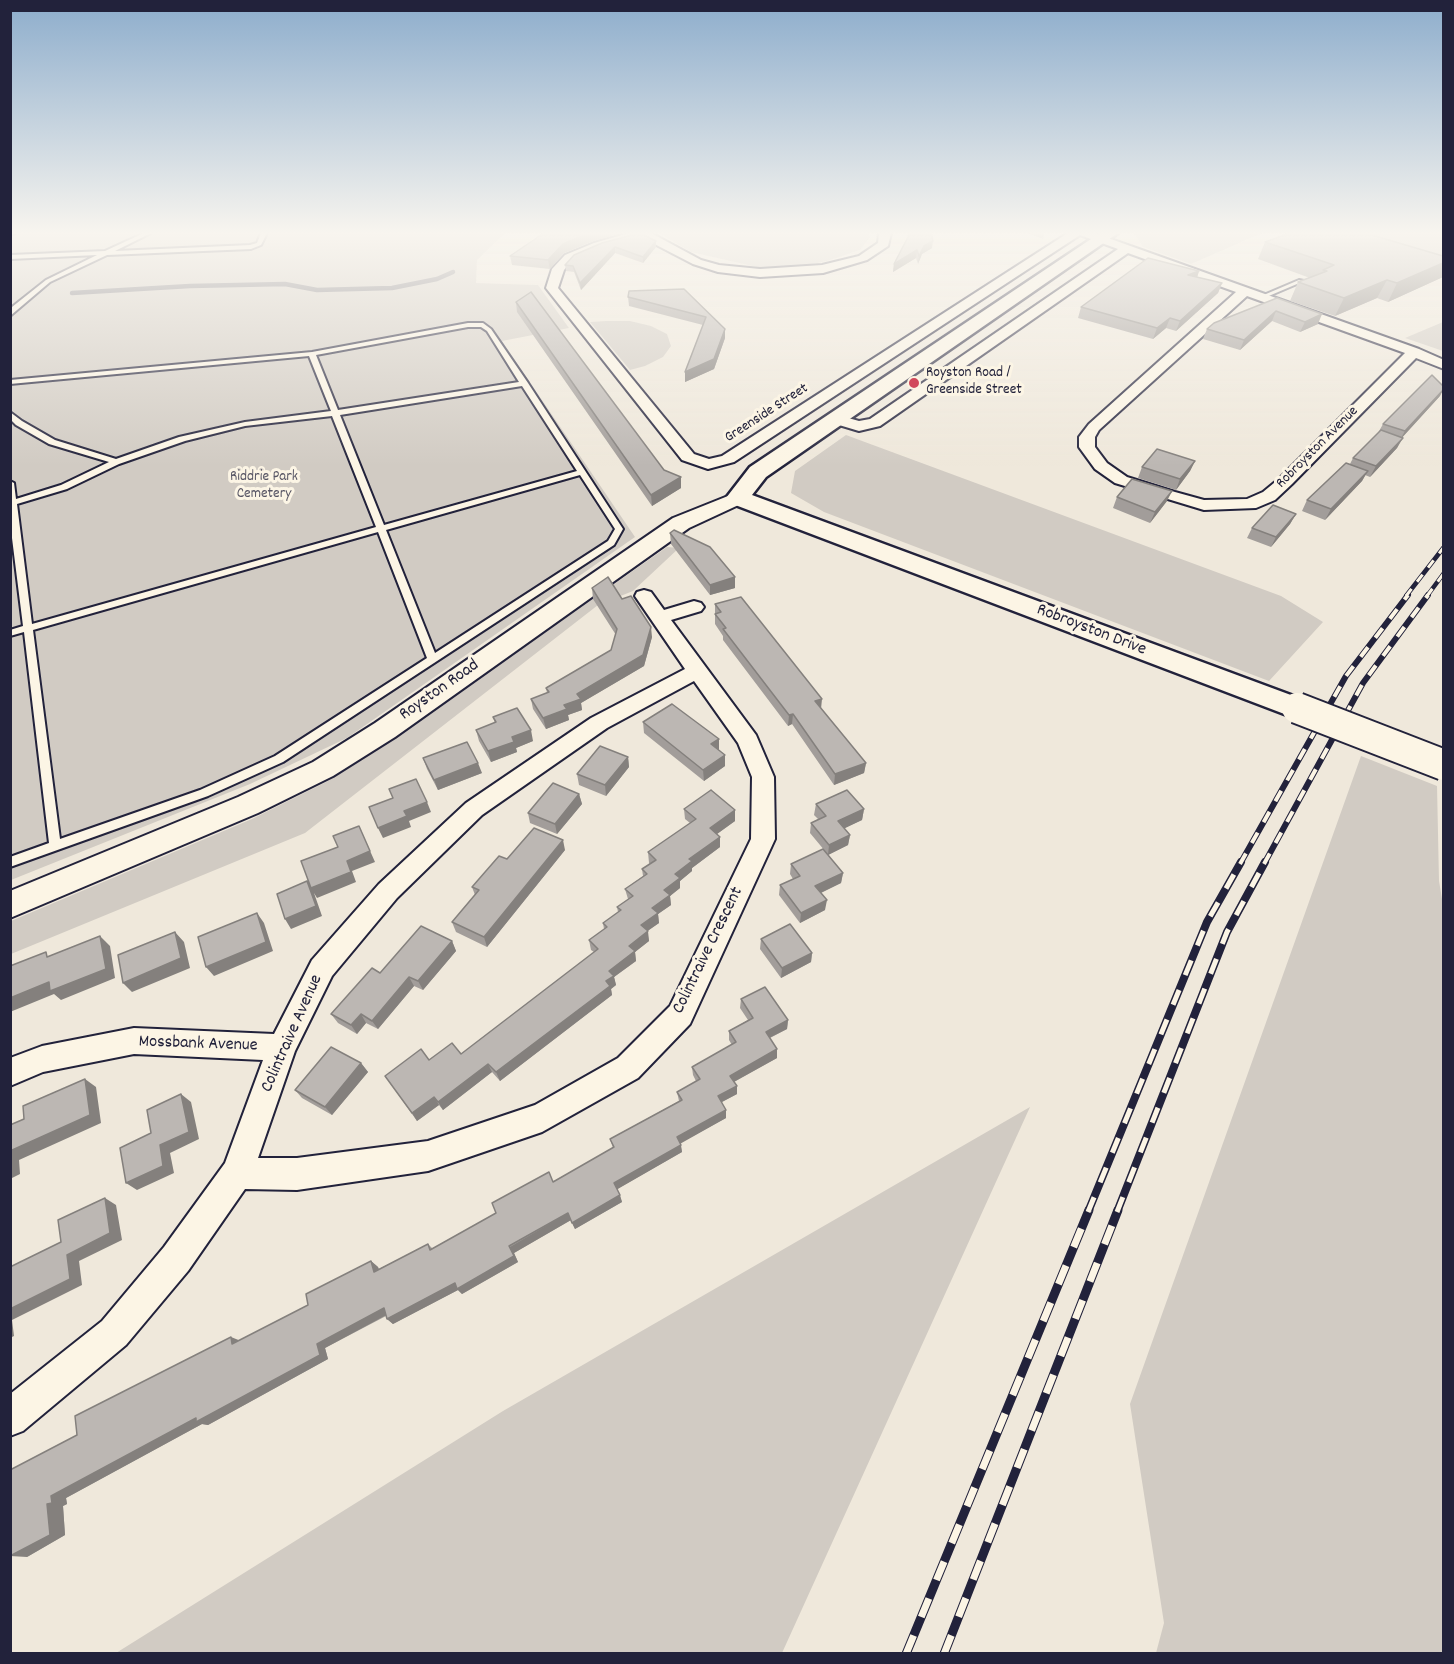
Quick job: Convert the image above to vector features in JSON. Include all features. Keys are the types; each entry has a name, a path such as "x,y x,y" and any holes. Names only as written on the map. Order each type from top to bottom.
{"main road":[{"name":"Royston Road","path":"738,498 758,472 989,311"},
{"name":"Robroyston Drive","path":"738,498 1443,765"}],"street":[{"name":"Greenside Street","path":"570,311 688,457 708,464 728,459 956,311"},
{"path":"834,419 859,426 874,423 1037,311"},
{"name":"Robroyston Avenue","path":"1223,311 1087,436 1087,447 1101,466 1120,480 1204,505 1250,504 1269,496 1414,352"},
{"path":"1300,311 1414,352 1443,365"},
{"name":"Royston Road","path":"10,905 248,805 323,769 385,730 681,523 738,498"},
{"name":"Colintraive Crescent","path":"237,1173 297,1174 428,1156 542,1117 628,1068 680,1015 763,839 763,777 748,741 644,596"},
{"path":"660,617 694,608"},
{"name":"Colintraive Avenue","path":"10,1418 114,1333 176,1259 237,1173 282,1048 322,968 388,891 474,809 599,723 699,670"},
{"name":"Mossbank Avenue","path":"10,1072 42,1059 134,1041 282,1048"}],"lane":[{"path":"10,382 312,354 468,325 483,325 489,330 619,529 611,543 279,759 204,793 10,862"},
{"path":"312,354 432,659"},
{"path":"12,502 64,487 116,462 182,439 245,424 336,413 524,383"},
{"path":"10,414 19,423 52,442 116,462"},
{"path":"10,633 582,472"},
{"path":"10,483 55,845"}],"green space":[{"name":"Riddrie Park Cemetery","path":"11,311 556,311 569,328 502,341 635,537 347,738 250,784 11,880"},
{"path":"630,321 651,326 667,334 671,346 663,357 630,370 590,322"},
{"path":"1443,322 1443,351 1405,338"},
{"path":"846,435 1281,596 1323,622 1269,681 824,512 791,493 795,471"},
{"path":"667,547 679,548 633,591 598,605 305,833 11,954 11,921 252,819 328,781 393,739"},
{"path":"1361,756 1437,786 1439,881 1444,911 1443,1653 1156,1653 1164,1623 1130,1404"},
{"path":"1030,1107 782,1653 116,1653 503,1411"}],"building":[{"path":"522,311 545,311 664,470 681,477 651,495"},
{"path":"681,311 706,311 725,329 714,359 685,372 706,317"},
{"path":"1094,311 1191,311 1180,321 1170,318 1157,328"},
{"path":"1245,311 1313,311 1322,314 1305,322 1276,311 1244,340 1207,329 1214,323"},
{"path":"1432,375 1443,386 1443,390 1405,431 1383,424"},
{"path":"1381,430 1403,438 1376,466 1353,458"},
{"path":"1157,449 1195,461 1180,479 1142,467"},
{"path":"1346,463 1368,471 1331,509 1307,500"},
{"path":"1132,479 1172,491 1155,512 1117,497"},
{"path":"1273,505 1296,514 1276,537 1252,528"},
{"path":"674,530 710,547 735,577 710,585 670,533"},
{"path":"608,577 622,599 631,596 651,627 643,655 577,694 581,699 564,705 567,709 543,718 531,699 549,692 546,688 611,650 617,629 592,588"},
{"path":"741,597 822,699 815,701 866,763 835,774 793,714 789,715 723,629 726,628 715,614 721,612 715,604"},
{"path":"672,704 719,739 711,744 725,755 703,770 643,722"},
{"path":"517,708 531,730 512,737 514,742 488,751 476,730 496,722 493,717"},
{"path":"467,742 478,763 434,780 423,758"},
{"path":"600,746 628,757 605,785 577,774"},
{"path":"416,779 427,802 404,811 407,816 378,828 369,807 393,798 389,789"},
{"path":"553,783 579,794 555,824 528,813"},
{"path":"711,790 735,810 710,828 720,837 689,859 692,861 675,874 680,878 664,890 670,895 652,908 658,913 641,925 648,931 629,946 635,951 609,971 614,976 606,981 610,986 496,1072 488,1064 438,1102 434,1097 412,1113 385,1076 421,1049 429,1060 452,1043 461,1054 598,949 589,940 607,927 603,923 621,910 617,907 633,896 625,889 647,874 642,869 656,860 648,852 696,819 684,809"},
{"path":"847,790 864,809 838,821 850,835 829,845 811,823 826,816 816,804"},
{"path":"359,826 370,851 347,861 351,872 311,888 301,861 338,847 333,836"},
{"path":"534,828 563,840 484,937 452,922 479,890 472,887 499,856 507,859"},
{"path":"823,849 843,873 815,886 827,900 801,913 780,885 800,876 791,864"},
{"path":"307,881 316,906 285,919 277,894"},
{"path":"257,913 266,942 206,967 198,937"},
{"path":"790,924 812,953 782,968 761,939"},
{"path":"421,926 452,941 418,981 409,977 372,1021 361,1014 351,1025 331,1014 372,968 380,973"},
{"path":"175,932 181,958 123,983 118,955"},
{"path":"100,936 106,969 50,991 49,982 10,998 10,966 46,952 47,957"},
{"path":"765,987 788,1020 766,1032 777,1049 730,1076 737,1086 718,1096 726,1110 677,1137 681,1145 614,1183 620,1195 572,1223 568,1213 509,1246 514,1256 457,1289 455,1283 387,1319 384,1308 317,1344 320,1355 51,1496 52,1503 47,1504 50,1535 10,1556 10,1470 77,1435 75,1416 231,1337 232,1344 308,1305 306,1294 371,1261 374,1272 428,1244 430,1250 496,1213 492,1203 549,1172 553,1182 614,1147 610,1139 682,1100 677,1092 700,1079 692,1067 736,1042 729,1031 753,1018 741,999"},
{"path":"331,1047 361,1063 325,1107 295,1090"},
{"path":"85,1079 90,1115 10,1151 10,1125 24,1119 23,1106"},
{"path":"181,1094 189,1132 160,1145 163,1166 126,1183 120,1148 151,1133 147,1110"},
{"path":"105,1198 110,1233 67,1255 70,1279 10,1309 10,1267 61,1242 58,1220"}],"railway":[{"path":"1406,596 1444,547"},
{"path":"1427,596 1444,573"},
{"path":"1240,864 1346,676 1408,595"},
{"path":"1264,864 1363,683 1428,595"},
{"path":"1088,1212 1207,922 1241,862"},
{"path":"1117,1212 1227,932 1265,862"},
{"path":"906,1654 1089,1210"},
{"path":"944,1654 1118,1210"}],"place":[{"name":"Royston Road / Greenside Street","path":"914,383"}]}
